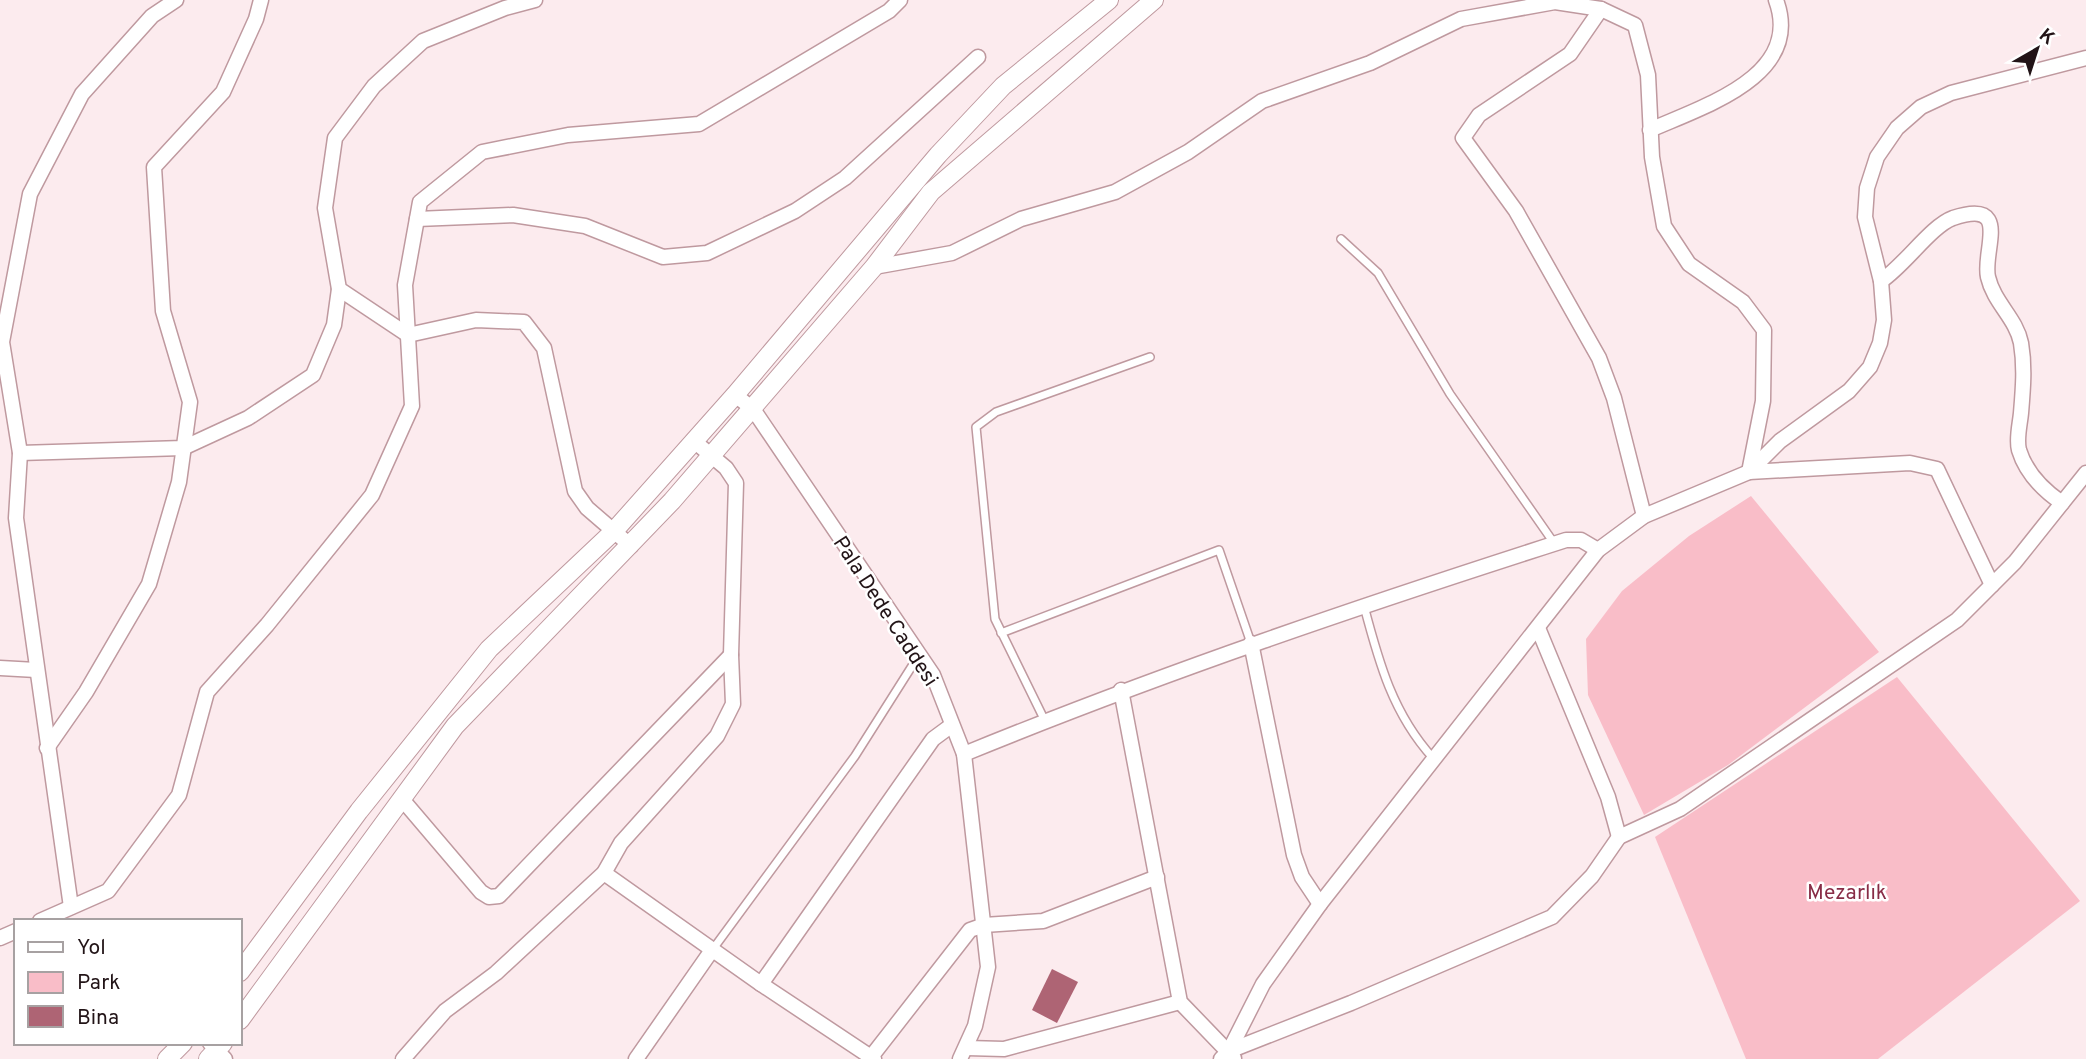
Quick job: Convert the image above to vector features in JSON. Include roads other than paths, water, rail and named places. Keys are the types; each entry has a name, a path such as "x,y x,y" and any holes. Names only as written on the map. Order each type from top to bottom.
{"street":[{"path":"71,907 16,518 20,453 1,342 30,194 82,94 152,16 176,0"},
{"path":"47,748 86,692 149,584 179,482 190,402 163,311 154,167 223,92 256,19 261,0"},
{"path":"20,453 183,448 248,418 313,375 334,325 339,289 325,208 335,138 374,86 423,41 505,8 535,0"},
{"path":"44,919 108,891 179,795 207,692 267,625 372,495 412,406 405,285 420,202 482,152 568,135 699,124 889,11 900,0"},
{"path":"242,969 359,811 489,649 614,531 735,395 938,155 1003,86 1109,0"},
{"path":"242,1017 455,726 631,545 753,409 874,267 931,192 1154,0"},
{"path":"1650,130 1713,102 1756,76 1769,64 1782,32 1782,16 1776,0"},
{"path":"874,267 952,253 1021,219 1115,192 1188,152 1262,101 1370,63 1461,19 1555,2 1601,9 1635,25 1648,75 1652,157 1664,226 1689,264 1743,302 1764,330 1763,401 1748,472"},
{"path":"1601,9 1570,54 1479,115 1468,127 1463,138 1516,211 1599,358 1614,398 1644,516"},
{"path":"417,219 513,215 585,226 663,257 707,253 795,211 845,178 978,57"},
{"path":"1748,472 1780,441 1849,391 1870,367 1880,343 1884,320 1881,281 1865,218 1867,188 1877,157 1897,128 1921,107 1951,93 2086,58"},
{"path":"1881,281 1907,261 1945,222 1974,216 1982,216 1990,222 1993,231 1986,260 1989,279 1996,299 2018,328 2021,346 2024,380 2018,446 2034,478 2062,503"},
{"path":"339,289 408,335 476,320 524,322 544,348 575,491 587,508 631,545"},
{"name":"Pala Dede Caddesi","path":"735,395 753,409 933,675 964,754 988,967 982,1002 963,1054"},
{"path":"403,1059 445,1011 496,973 604,873 621,843 717,736 733,704 731,655 738,510 736,482 726,468 694,441"},
{"path":"1228,1056 1263,984 1321,904 1598,550 1644,516 1748,472 1910,463 1937,469 1992,584"},
{"path":"1228,1056 1552,917 1592,876 1619,837 1680,808 1957,620 1992,584 2086,473"},
{"path":"0,516 16,518"},
{"path":"964,754 1121,690 1251,643 1555,543 1581,540 1598,550"},
{"path":"1538,628 1608,797 1619,837"},
{"path":"1251,643 1294,855 1302,877 1321,904"},
{"path":"401,798 481,892 489,897 499,897 731,655"},
{"path":"0,668 36,670"},
{"path":"1121,690 1180,1002 1228,1056"},
{"path":"761,984 933,739 951,725"},
{"path":"604,873 761,984 873,1058 966,933 984,925 1043,920 1157,877"},
{"path":"636,1059 712,950"},
{"path":"963,1054 1004,1049 1180,1002"},
{"path":"167,1059 181,1045"}],"lane":[{"path":"1340,239 1378,273 1450,394 1555,543"},
{"path":"1045,721 995,619 976,426 996,412 1150,356"},
{"path":"1001,633 1219,550 1251,643"},
{"path":"1363,606 1380,668 1392,699 1408,727 1434,759"},
{"path":"712,950 855,756 919,655"}],"park label":[{"name":"Mezarlık","path":"1847,892"}]}
